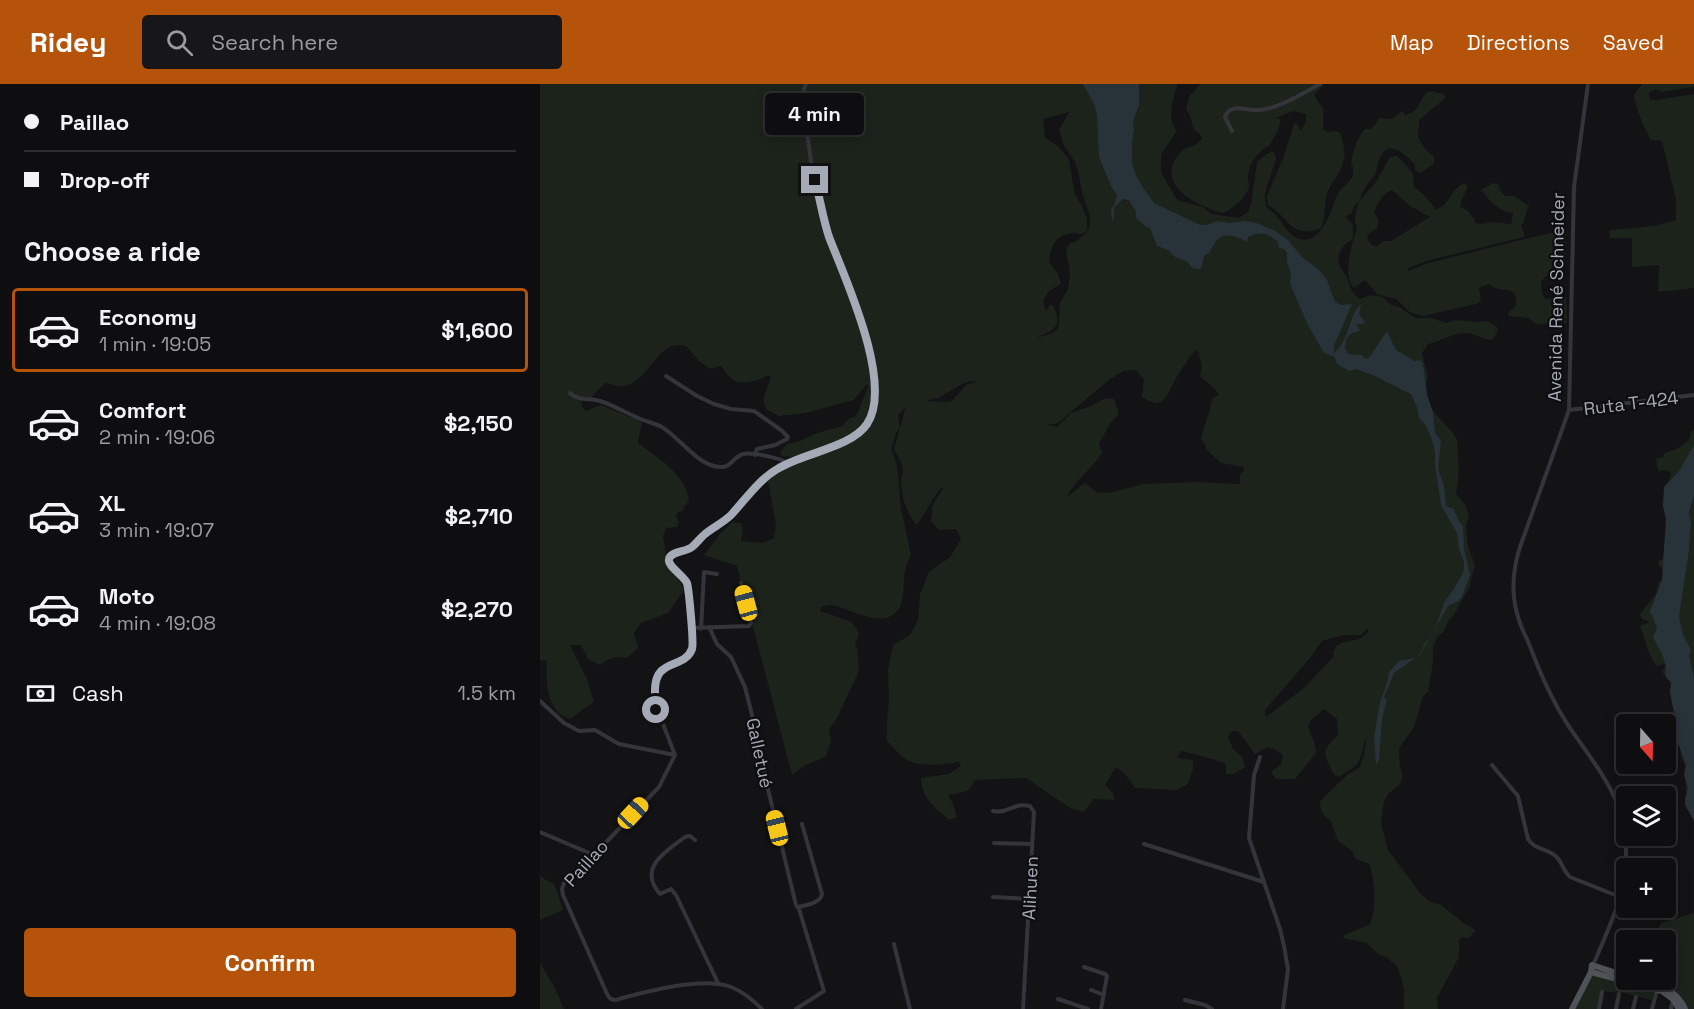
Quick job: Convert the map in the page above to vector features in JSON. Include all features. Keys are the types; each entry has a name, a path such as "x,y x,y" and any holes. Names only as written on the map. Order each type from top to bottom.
{"main road":[{"path":"1592,968 1616,974"},
{"path":"1592,968 1616,975"},
{"name":"Avenida René Schneider","path":"1572,1009 1592,968"},
{"path":"1661,990 1673,999 1679,1009"},
{"path":"1669,990 1682,1001 1685,1009"}],"street":[{"path":"675,755 654,707 654,685 663,669 685,657 690,652 693,643 687,583 683,576 670,565 670,557 691,548 705,533 727,519 767,476 788,463 858,434 872,416 876,399 872,365 861,316 828,235 811,162 802,94 806,84"},
{"path":"1232,131 1225,117 1230,109 1265,109 1320,84"},
{"name":"Avenida René Schneider","path":"1588,84 1574,187 1569,410 1518,554 1514,576 1514,597 1521,625 1546,688 1566,722 1592,757 1616,801"},
{"path":"666,375 714,404 731,409 754,411 788,437 775,445 757,450 755,455"},
{"path":"570,393 583,399 600,401 660,427 676,437 697,457 714,466 726,467 743,454 788,463"},
{"name":"Ruta T-424","path":"1569,410 1694,395"},
{"path":"701,628 704,572 717,574"},
{"path":"692,628 749,626 751,623 741,583"},
{"name":"Galletué","path":"709,627 717,644 730,657 745,687 796,905 824,991 796,1009"},
{"path":"540,702 564,723 579,731 595,730 619,744 675,755"},
{"name":"Paillao","path":"675,755 659,787 564,883 562,891 609,997 615,1000 694,984 718,984 741,992 762,1009"},
{"path":"1260,757 1254,775 1249,838 1280,929 1287,962 1286,991 1282,1009"},
{"path":"1492,765 1518,796 1530,843 1554,854 1560,861 1564,872 1572,879 1616,896"},
{"name":"Alihuen","path":"993,811 1005,811 1020,804 1031,807 1034,814 1023,1009"},
{"path":"798,907 822,898 802,824"},
{"path":"540,832 594,855"},
{"path":"695,840 690,836 685,837 663,853 654,865 653,884 660,894 671,889 676,895 718,984"},
{"path":"994,843 1032,844"},
{"path":"1144,844 1265,882"},
{"path":"993,897 1030,899"},
{"name":"Avenida René Schneider","path":"1592,968 1616,908"},
{"path":"894,944 910,1009"},
{"path":"1084,967 1107,976 1101,1009"},
{"path":"1091,990 1104,995"},
{"path":"1652,1009 1656,990"},
{"path":"1599,1009 1602,992"},
{"path":"1616,1009 1619,994"},
{"path":"1634,1009 1636,998"},
{"path":"1058,999 1088,1009"},
{"path":"1671,1009 1673,999"},
{"path":"1185,1000 1212,1009"}],"shaded area":[{"path":"540,84 1178,84 1171,115 1177,131 1161,154 1161,172 1177,200 1203,207 1211,214 1239,218 1248,212 1251,204 1257,162 1268,153 1274,152 1276,158 1265,196 1267,208 1293,235 1306,240 1319,232 1329,217 1340,191 1353,176 1351,164 1354,150 1365,129 1371,129 1378,119 1391,119 1402,111 1405,115 1414,111 1429,91 1444,94 1445,97 1419,120 1419,139 1427,151 1434,156 1434,164 1420,173 1415,170 1415,164 1403,153 1388,149 1380,157 1375,174 1360,200 1376,182 1390,157 1397,156 1413,173 1414,187 1423,194 1435,210 1464,183 1468,186 1460,207 1472,215 1476,223 1511,224 1513,213 1499,208 1481,190 1493,183 1498,184 1505,196 1514,196 1529,206 1521,226 1524,237 1430,260 1408,268 1408,271 1428,263 1566,229 1565,266 1552,268 1553,273 1542,280 1541,286 1545,299 1566,297 1567,323 1536,324 1528,318 1508,316 1516,305 1516,297 1513,292 1497,289 1489,284 1479,288 1481,301 1476,304 1422,316 1410,312 1396,299 1377,294 1365,280 1354,288 1348,275 1348,267 1357,227 1355,218 1359,202 1346,218 1353,224 1353,239 1343,247 1338,259 1352,291 1360,299 1370,295 1383,297 1391,305 1399,307 1416,318 1432,318 1445,323 1457,320 1487,321 1497,327 1498,331 1492,340 1468,333 1453,335 1428,344 1422,353 1428,377 1427,394 1432,410 1457,440 1459,472 1456,494 1465,505 1469,515 1466,527 1468,547 1475,565 1469,588 1443,633 1433,645 1428,692 1423,696 1414,727 1399,748 1403,776 1400,784 1388,794 1384,801 1381,823 1388,850 1421,894 1476,930 1469,938 1463,937 1459,940 1459,957 1437,998 1438,1009 1404,1009 1404,992 1397,966 1378,954 1367,943 1343,938 1344,935 1369,925 1372,919 1373,878 1369,864 1356,859 1351,850 1338,841 1331,821 1325,817 1320,808 1320,801 1347,775 1360,767 1367,736 1360,760 1353,768 1338,777 1332,771 1325,755 1326,748 1338,735 1337,719 1324,709 1310,721 1308,726 1316,753 1295,779 1276,779 1271,772 1281,764 1283,755 1267,747 1255,754 1238,731 1232,731 1228,736 1233,749 1242,757 1245,767 1234,774 1226,774 1226,764 1181,751 1177,758 1193,760 1193,769 1188,784 1177,790 1135,788 1125,774 1116,767 1105,785 1113,793 1114,800 1094,799 1084,812 1070,808 1026,778 975,780 968,791 948,795 957,817 949,820 934,807 926,797 921,778 949,774 961,766 959,762 931,765 910,762 887,741 888,670 893,645 910,635 918,620 920,594 929,572 950,557 961,539 956,529 939,530 931,521 933,504 944,487 939,490 917,525 910,516 902,493 902,466 894,450 900,428 891,449 897,465 901,508 911,555 905,569 903,598 895,613 882,619 867,617 837,606 821,607 820,611 852,622 859,633 855,646 859,671 829,730 831,741 826,756 804,766 792,775 737,566 704,555 732,522 741,523 743,530 741,541 763,543 774,538 776,525 768,480 795,461 792,457 782,456 780,452 787,444 842,426 856,416 869,385 866,385 854,400 805,413 779,416 767,410 763,400 771,377 769,375 752,381 735,381 721,366 710,369 699,361 686,346 677,345 663,352 639,379 624,386 605,383 591,398 581,402 586,411 601,405 642,422 638,443 670,467 682,482 689,500 676,516 679,523 677,527 666,528 663,537 666,554 684,590 668,613 641,623 634,633 638,648 627,658 613,658 600,665 588,659 581,645 570,645 587,679 594,702 570,719 556,710 552,703 547,679 547,662 540,661","holes":["1070,109 1070,111 1059,130 1064,146 1075,162 1079,175 1090,217 1089,229 1076,242 1070,243 1066,249 1070,274 1068,289 1060,303 1059,327 1053,333 1036,338 1055,328 1058,320 1053,306 1050,305 1046,311 1043,301 1049,291 1061,284 1058,274 1049,262 1052,248 1062,236 1082,234 1087,230 1087,219 1075,195 1069,159 1058,146 1045,138 1043,119 1069,112","1392,190 1410,206 1430,217 1391,241 1383,241 1377,246 1372,245 1367,239 1369,234 1377,228 1379,221 1374,212 1386,194","1197,349 1202,365 1200,376 1219,395 1212,399 1201,438 1208,451 1221,463 1244,467 1240,475 1240,484 1197,482 1144,484 1108,493 1096,492 1085,483 1067,497 1074,485 1102,453 1099,442 1118,415 1118,410 1114,399 1106,398 1071,413 1057,427 1048,425 1058,423 1110,379 1124,371 1136,370 1144,379 1142,397 1158,403 1167,395","977,382 967,384 952,401 925,401 938,398 964,383","906,406 900,428 898,415","1368,628 1368,632 1362,637 1339,644 1333,653 1334,656 1304,688 1266,717 1265,710 1322,641 1343,635 1361,635"]},
{"path":"1083,84 1139,84 1139,105 1133,121 1132,163 1142,186 1154,203 1200,225 1217,221 1229,223 1244,221 1257,223 1275,231 1288,240 1302,257 1319,270 1327,280 1335,302 1341,305 1352,304 1334,346 1334,353 1343,343 1353,315 1361,304 1359,314 1365,322 1356,324 1360,331 1350,334 1347,338 1345,348 1348,354 1369,358 1387,331 1396,350 1415,361 1420,360 1423,364 1435,433 1441,440 1438,469 1444,486 1446,506 1454,509 1463,526 1464,549 1470,575 1462,597 1448,606 1432,634 1444,603 1462,575 1464,562 1459,549 1457,533 1441,505 1435,451 1431,437 1425,424 1419,418 1411,394 1375,376 1356,369 1349,371 1337,364 1335,357 1324,353 1308,325 1290,284 1291,274 1287,253 1284,249 1279,248 1278,242 1271,237 1256,234 1248,237 1247,242 1236,237 1223,236 1205,255 1201,268 1196,269 1188,262 1175,257 1168,250 1157,246 1150,228 1136,218 1136,212 1129,200 1123,199 1114,207 1112,221 1111,208 1117,195 1099,157 1097,115"},
{"path":"1200,84 1324,84 1314,95 1323,109 1323,129 1340,133 1344,146 1344,157 1339,173 1327,196 1321,228 1311,231 1297,229 1268,205 1267,196 1284,156 1294,124 1297,123 1301,131 1306,121 1306,114 1293,111 1276,118 1281,119 1270,145 1258,154 1250,166 1249,186 1246,194 1230,209 1223,213 1212,210 1200,205 1180,191 1171,173 1174,162 1182,151 1202,139 1200,134 1194,130 1186,109 1189,97"},
{"path":"1642,84 1694,84 1694,87 1662,92 1655,89 1649,94 1650,100 1656,100 1694,94 1694,288 1658,292 1659,265 1632,267 1632,238 1610,238 1609,230 1655,226 1676,220 1676,200 1662,141 1651,140 1635,101 1634,95"},
{"path":"1694,429 1694,819 1686,792 1685,766 1676,729 1676,714 1668,713 1676,709 1672,680 1667,680 1662,671 1666,664 1656,666 1640,626 1650,622 1642,619 1640,614 1656,594 1659,582 1664,579 1659,560 1663,559 1667,521 1664,509 1667,483 1671,473 1667,470 1658,471 1656,459 1679,448 1689,440"},
{"path":"1694,445 1694,495 1689,512 1691,523 1689,550 1679,616 1683,635 1691,650 1689,656 1694,678 1694,821 1685,805 1688,788 1684,775 1686,765 1676,738 1677,717 1670,692 1671,683 1665,675 1666,665 1653,637 1657,627 1650,611 1662,580 1666,519 1663,506 1664,487 1679,471"},
{"path":"1432,634 1420,655 1416,657"},
{"path":"1416,658 1394,673 1384,697 1387,700 1382,719 1379,760 1376,765 1374,738 1380,702 1389,672 1399,661"},
{"path":"540,875 554,883 563,910 540,920"},
{"path":"1694,913 1694,1009 1686,1009 1681,996 1674,990 1676,930 1657,930 1661,923"},
{"path":"540,963 555,988 564,1009 540,1009"},
{"path":"1594,975 1616,981 1616,990 1654,991 1652,1000 1619,992 1602,991 1598,1009 1574,1009"}],"route":[{"path":"656,710 654,707 655,680 663,669 687,656 693,645 689,589 683,576 670,565 669,558 672,554 689,549 705,533 727,519 771,473 796,459 858,434 870,420 873,412 876,399 872,365 861,316 828,235 815,180"}]}
